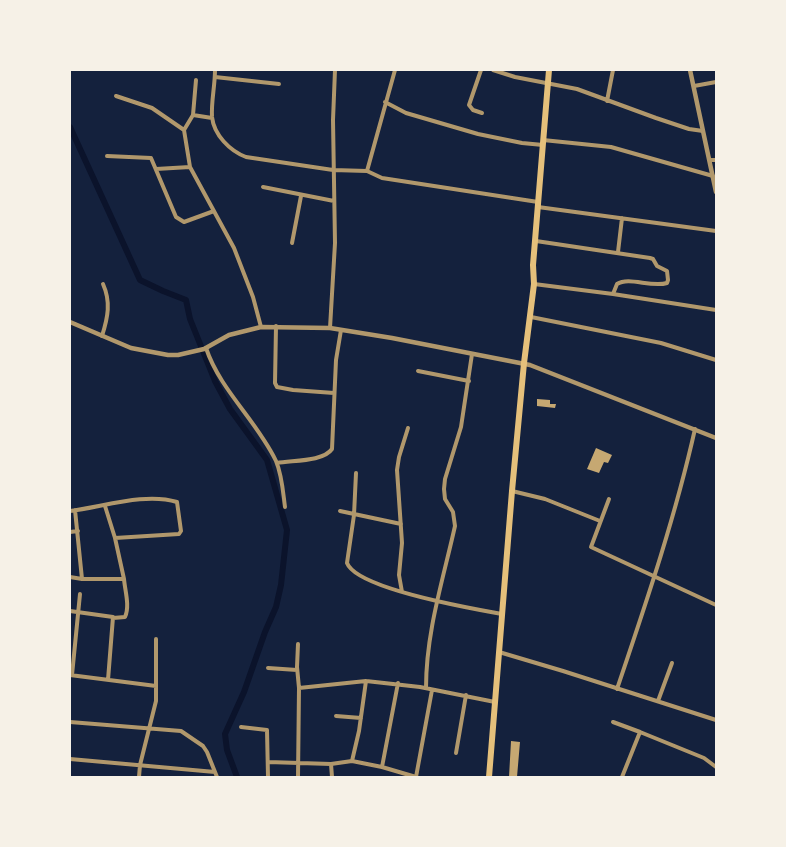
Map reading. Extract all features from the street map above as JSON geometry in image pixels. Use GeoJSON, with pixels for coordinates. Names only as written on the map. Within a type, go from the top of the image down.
{"type":"FeatureCollection","features":[{"type":"Feature","properties":{"kind":"highway"},"geometry":{"type":"LineString","coordinates":[[489,777],[512,491],[524,363],[534,284],[538,204],[549,70]]}},
{"type":"Feature","properties":{"kind":"street"},"geometry":{"type":"LineString","coordinates":[[215,70],[212,118],[228,148],[246,157],[333,170],[367,172],[382,178],[622,218],[716,231]]}},
{"type":"Feature","properties":{"kind":"street"},"geometry":{"type":"LineString","coordinates":[[330,328],[335,243],[333,120],[335,70]]}},
{"type":"Feature","properties":{"kind":"street"},"geometry":{"type":"LineString","coordinates":[[367,172],[395,70]]}},
{"type":"Feature","properties":{"kind":"street"},"geometry":{"type":"LineString","coordinates":[[481,70],[469,105],[473,110],[482,112]]}},
{"type":"Feature","properties":{"kind":"street"},"geometry":{"type":"LineString","coordinates":[[493,70],[515,77],[578,89],[689,129],[703,131]]}},
{"type":"Feature","properties":{"kind":"street"},"geometry":{"type":"LineString","coordinates":[[607,101],[613,70]]}},
{"type":"Feature","properties":{"kind":"street"},"geometry":{"type":"LineString","coordinates":[[690,70],[716,192]]}},
{"type":"Feature","properties":{"kind":"street"},"geometry":{"type":"LineString","coordinates":[[215,77],[279,84]]}},
{"type":"Feature","properties":{"kind":"street"},"geometry":{"type":"LineString","coordinates":[[196,80],[193,115],[184,130],[190,166],[234,248],[253,297],[261,327]]}},
{"type":"Feature","properties":{"kind":"street"},"geometry":{"type":"LineString","coordinates":[[694,86],[716,82]]}},
{"type":"Feature","properties":{"kind":"street"},"geometry":{"type":"LineString","coordinates":[[116,96],[152,108],[184,130]]}},
{"type":"Feature","properties":{"kind":"street"},"geometry":{"type":"LineString","coordinates":[[386,102],[406,113],[478,134],[522,143],[543,142],[611,147],[713,176]]}},
{"type":"Feature","properties":{"kind":"street"},"geometry":{"type":"LineString","coordinates":[[193,115],[212,118]]}},
{"type":"Feature","properties":{"kind":"street"},"geometry":{"type":"LineString","coordinates":[[108,156],[148,157],[153,161],[176,217],[180,221],[184,222],[214,211]]}},
{"type":"Feature","properties":{"kind":"street"},"geometry":{"type":"LineString","coordinates":[[710,160],[716,160]]}},
{"type":"Feature","properties":{"kind":"street"},"geometry":{"type":"LineString","coordinates":[[156,169],[190,166]]}},
{"type":"Feature","properties":{"kind":"street"},"geometry":{"type":"LineString","coordinates":[[263,187],[334,201]]}},
{"type":"Feature","properties":{"kind":"street"},"geometry":{"type":"LineString","coordinates":[[292,243],[301,196]]}},
{"type":"Feature","properties":{"kind":"street"},"geometry":{"type":"LineString","coordinates":[[618,252],[622,218]]}},
{"type":"Feature","properties":{"kind":"street"},"geometry":{"type":"LineString","coordinates":[[536,241],[618,252],[653,259],[657,266],[667,271],[667,284],[656,285],[624,281],[620,282],[613,294]]}},
{"type":"Feature","properties":{"kind":"street"},"geometry":{"type":"LineString","coordinates":[[102,336],[109,305],[103,284]]}},
{"type":"Feature","properties":{"kind":"street"},"geometry":{"type":"LineString","coordinates":[[534,284],[716,310]]}},
{"type":"Feature","properties":{"kind":"street"},"geometry":{"type":"LineString","coordinates":[[531,317],[661,343],[716,360]]}},
{"type":"Feature","properties":{"kind":"street"},"geometry":{"type":"LineString","coordinates":[[70,322],[131,348],[153,353],[178,354],[206,350],[229,335],[261,327],[276,326],[330,328],[392,338],[524,363],[716,438]]}},
{"type":"Feature","properties":{"kind":"street"},"geometry":{"type":"LineString","coordinates":[[276,326],[275,383],[277,387],[334,393]]}},
{"type":"Feature","properties":{"kind":"street"},"geometry":{"type":"LineString","coordinates":[[277,463],[318,458],[328,454],[330,451],[336,360],[341,330]]}},
{"type":"Feature","properties":{"kind":"street"},"geometry":{"type":"LineString","coordinates":[[206,350],[234,398],[277,463],[285,507]]}},
{"type":"Feature","properties":{"kind":"street"},"geometry":{"type":"LineString","coordinates":[[426,688],[427,653],[455,522],[453,512],[445,498],[445,479],[461,427],[472,354]]}},
{"type":"Feature","properties":{"kind":"street"},"geometry":{"type":"LineString","coordinates":[[418,371],[469,380]]}},
{"type":"Feature","properties":{"kind":"street"},"geometry":{"type":"LineString","coordinates":[[402,592],[399,575],[402,543],[397,470],[408,428]]}},
{"type":"Feature","properties":{"kind":"street"},"geometry":{"type":"LineString","coordinates":[[617,689],[678,503],[695,429]]}},
{"type":"Feature","properties":{"kind":"street"},"geometry":{"type":"LineString","coordinates":[[356,473],[354,515],[348,548],[347,563],[349,567],[366,579],[402,592],[502,614]]}},
{"type":"Feature","properties":{"kind":"street"},"geometry":{"type":"LineString","coordinates":[[512,491],[544,499],[600,520]]}},
{"type":"Feature","properties":{"kind":"street"},"geometry":{"type":"LineString","coordinates":[[70,511],[156,498],[177,502],[181,532],[179,534],[115,538]]}},
{"type":"Feature","properties":{"kind":"street"},"geometry":{"type":"LineString","coordinates":[[608,499],[590,547],[716,605]]}},
{"type":"Feature","properties":{"kind":"street"},"geometry":{"type":"LineString","coordinates":[[70,611],[109,615],[113,618],[125,617],[127,615],[124,580],[115,538],[105,506]]}},
{"type":"Feature","properties":{"kind":"street"},"geometry":{"type":"LineString","coordinates":[[76,510],[82,579]]}},
{"type":"Feature","properties":{"kind":"street"},"geometry":{"type":"LineString","coordinates":[[340,511],[401,524]]}},
{"type":"Feature","properties":{"kind":"street"},"geometry":{"type":"LineString","coordinates":[[70,532],[78,531]]}},
{"type":"Feature","properties":{"kind":"street"},"geometry":{"type":"LineString","coordinates":[[70,577],[124,580]]}},
{"type":"Feature","properties":{"kind":"street"},"geometry":{"type":"LineString","coordinates":[[80,594],[71,675],[156,686]]}},
{"type":"Feature","properties":{"kind":"street"},"geometry":{"type":"LineString","coordinates":[[108,680],[113,618]]}},
{"type":"Feature","properties":{"kind":"street"},"geometry":{"type":"LineString","coordinates":[[139,777],[140,765],[156,701],[156,639]]}},
{"type":"Feature","properties":{"kind":"street"},"geometry":{"type":"LineString","coordinates":[[298,644],[298,777]]}},
{"type":"Feature","properties":{"kind":"street"},"geometry":{"type":"LineString","coordinates":[[499,652],[716,720]]}},
{"type":"Feature","properties":{"kind":"street"},"geometry":{"type":"LineString","coordinates":[[658,701],[672,663]]}},
{"type":"Feature","properties":{"kind":"street"},"geometry":{"type":"LineString","coordinates":[[268,668],[297,670]]}},
{"type":"Feature","properties":{"kind":"street"},"geometry":{"type":"LineString","coordinates":[[299,688],[366,681],[426,688],[495,702]]}},
{"type":"Feature","properties":{"kind":"street"},"geometry":{"type":"LineString","coordinates":[[352,761],[366,681]]}},
{"type":"Feature","properties":{"kind":"street"},"geometry":{"type":"LineString","coordinates":[[382,767],[398,684]]}},
{"type":"Feature","properties":{"kind":"street"},"geometry":{"type":"LineString","coordinates":[[268,762],[331,764],[352,761],[416,777],[432,690]]}},
{"type":"Feature","properties":{"kind":"street"},"geometry":{"type":"LineString","coordinates":[[456,753],[466,695]]}},
{"type":"Feature","properties":{"kind":"street"},"geometry":{"type":"LineString","coordinates":[[336,716],[361,718]]}},
{"type":"Feature","properties":{"kind":"street"},"geometry":{"type":"LineString","coordinates":[[70,722],[177,730],[203,746],[217,777]]}},
{"type":"Feature","properties":{"kind":"street"},"geometry":{"type":"LineString","coordinates":[[613,722],[704,758],[716,767]]}},
{"type":"Feature","properties":{"kind":"street"},"geometry":{"type":"LineString","coordinates":[[241,727],[267,730],[268,777]]}},
{"type":"Feature","properties":{"kind":"street"},"geometry":{"type":"LineString","coordinates":[[622,777],[640,732]]}},
{"type":"Feature","properties":{"kind":"street"},"geometry":{"type":"LineString","coordinates":[[70,760],[215,772]]}},
{"type":"Feature","properties":{"kind":"street"},"geometry":{"type":"LineString","coordinates":[[331,764],[332,777]]}},
{"type":"Feature","properties":{"kind":"building"},"geometry":{"type":"Polygon","coordinates":[[[537,399],[550,400],[550,404],[556,404],[555,408],[537,406],[537,399]]]}},
{"type":"Feature","properties":{"kind":"building"},"geometry":{"type":"Polygon","coordinates":[[[596,448],[612,455],[608,463],[604,462],[599,473],[587,469],[596,448]]]}},
{"type":"Feature","properties":{"kind":"building"},"geometry":{"type":"Polygon","coordinates":[[[511,741],[520,742],[517,777],[509,777],[511,741]]]}},
{"type":"Feature","properties":{"kind":"waterway"},"geometry":{"type":"LineString","coordinates":[[70,127],[140,280],[186,300],[190,319],[215,381],[230,409],[267,460],[287,530],[281,585],[276,607],[244,692],[225,734],[227,750],[237,777]]}}]}
